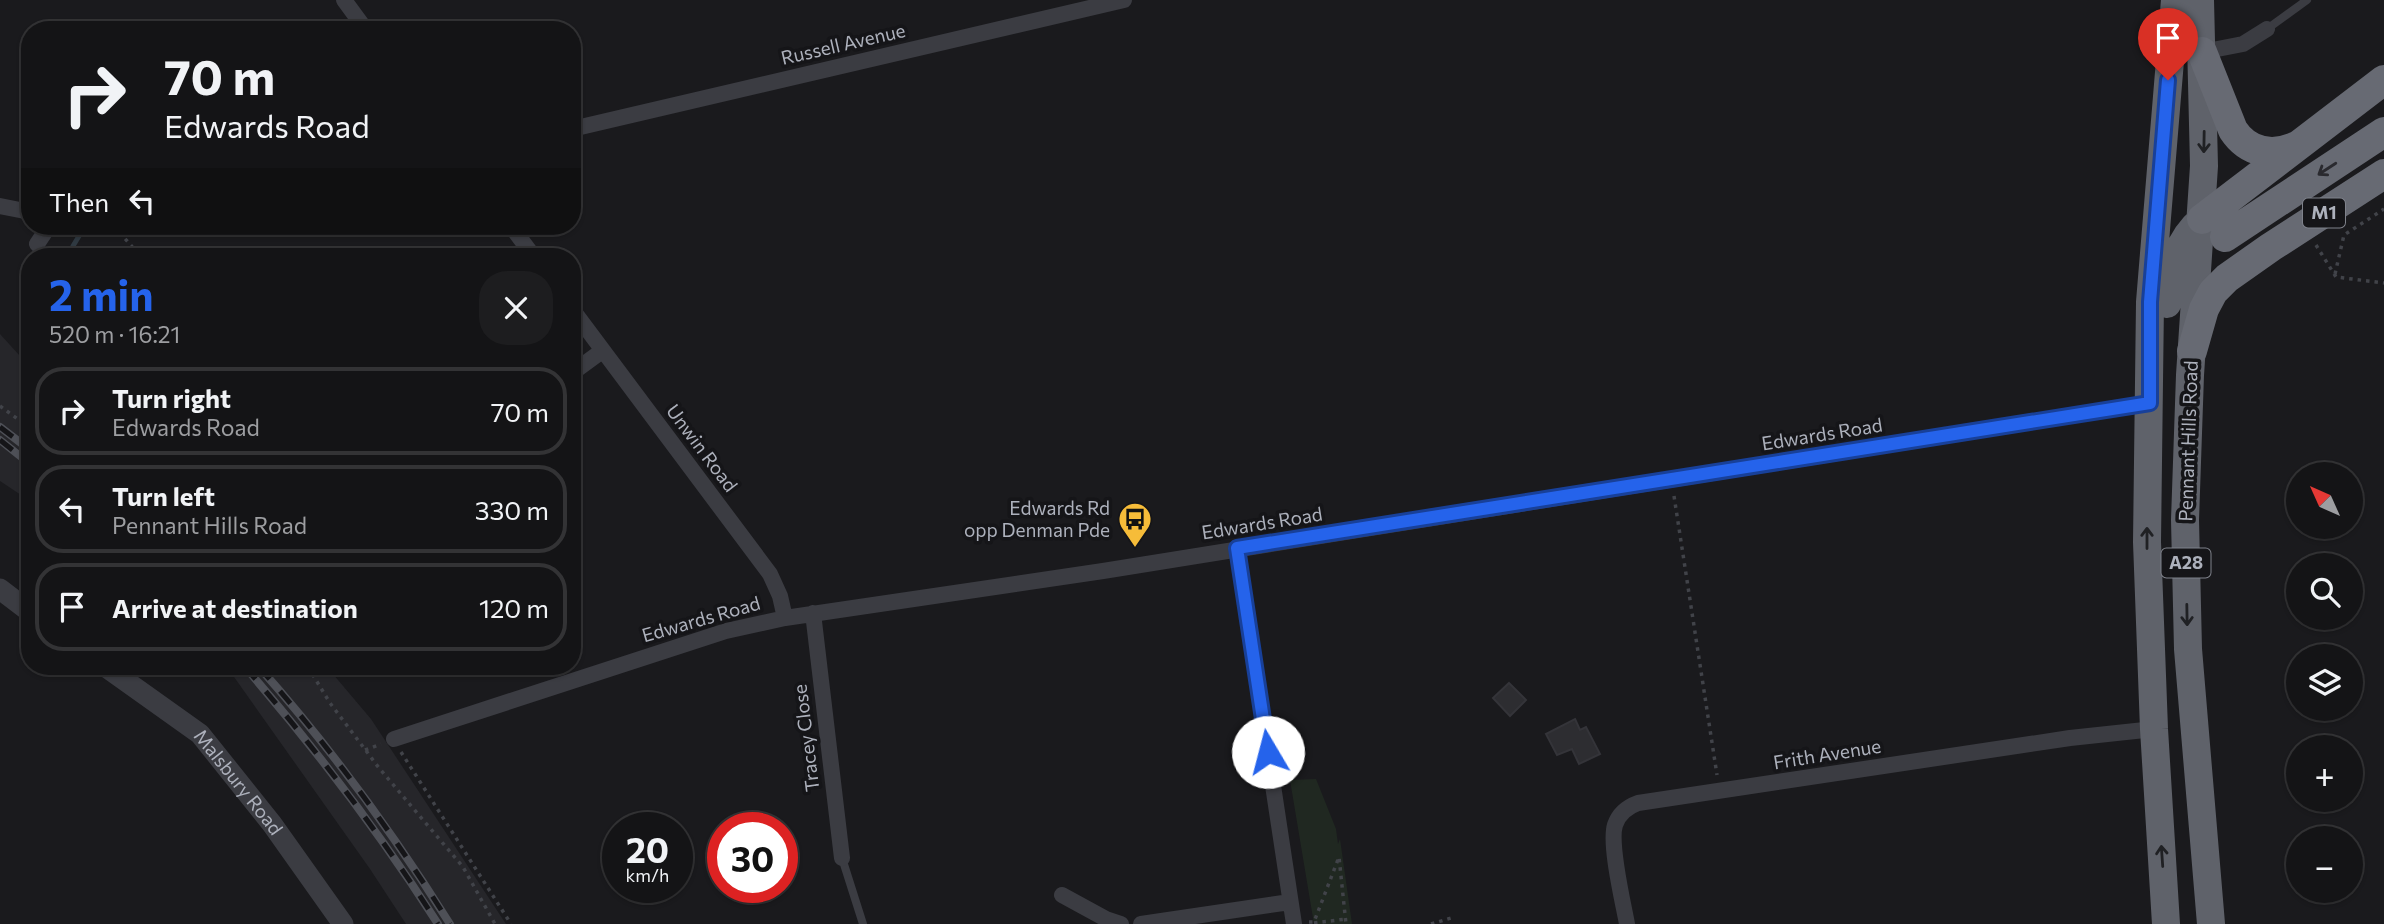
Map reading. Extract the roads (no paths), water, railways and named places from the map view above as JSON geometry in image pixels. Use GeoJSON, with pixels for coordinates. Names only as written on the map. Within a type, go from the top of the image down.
{"type":"FeatureCollection","features":[{"type":"Feature","properties":{"kind":"highway","name":"Pennant Hills Road"},"geometry":{"type":"LineString","coordinates":[[2166,924],[2154,729],[2147,542],[2150,302],[2175,0]]}},
{"type":"Feature","properties":{"kind":"highway"},"geometry":{"type":"LineString","coordinates":[[2200,0],[2204,134],[2202,235]]}},
{"type":"Feature","properties":{"kind":"highway"},"geometry":{"type":"LineString","coordinates":[[2202,52],[2230,123],[2241,141],[2256,150],[2272,153],[2312,136],[2384,92]]}},
{"type":"Feature","properties":{"kind":"highway"},"geometry":{"type":"LineString","coordinates":[[2150,403],[2174,261],[2312,136],[2384,80]]}},
{"type":"Feature","properties":{"kind":"highway"},"geometry":{"type":"LineString","coordinates":[[2158,208],[2171,228],[2202,235],[2384,132]]}},
{"type":"Feature","properties":{"kind":"highway","name":"M1"},"geometry":{"type":"LineString","coordinates":[[2192,351],[2204,309],[2213,292],[2227,278],[2384,174]]}},
{"type":"Feature","properties":{"kind":"highway","name":"Pennant Hills Road"},"geometry":{"type":"LineString","coordinates":[[2202,235],[2212,252],[2196,294],[2185,520],[2188,649],[2211,924]]}},
{"type":"Feature","properties":{"kind":"street"},"geometry":{"type":"LineString","coordinates":[[344,0],[359,21]]}},
{"type":"Feature","properties":{"kind":"street","name":"Russell Avenue"},"geometry":{"type":"LineString","coordinates":[[581,127],[1124,0]]}},
{"type":"Feature","properties":{"kind":"street"},"geometry":{"type":"LineString","coordinates":[[2202,52],[2243,44],[2267,29]]}},
{"type":"Feature","properties":{"kind":"street"},"geometry":{"type":"LineString","coordinates":[[0,206],[21,210]]}},
{"type":"Feature","properties":{"kind":"street"},"geometry":{"type":"LineString","coordinates":[[37,244],[42,235]]}},
{"type":"Feature","properties":{"kind":"street","name":"Unwin Road"},"geometry":{"type":"LineString","coordinates":[[581,321],[770,574],[779,593],[785,618]]}},
{"type":"Feature","properties":{"kind":"street"},"geometry":{"type":"LineString","coordinates":[[581,367],[603,351]]}},
{"type":"Feature","properties":{"kind":"street","name":"Edwards Road"},"geometry":{"type":"LineString","coordinates":[[394,739],[726,631],[785,618],[1103,571],[2150,403]]}},
{"type":"Feature","properties":{"kind":"street"},"geometry":{"type":"LineString","coordinates":[[1237,548],[1294,924]]}},
{"type":"Feature","properties":{"kind":"street"},"geometry":{"type":"LineString","coordinates":[[0,589],[21,605]]}},
{"type":"Feature","properties":{"kind":"street","name":"Tracey Close"},"geometry":{"type":"LineString","coordinates":[[813,613],[842,858]]}},
{"type":"Feature","properties":{"kind":"street","name":"Malsbury Road"},"geometry":{"type":"LineString","coordinates":[[117,675],[200,734],[272,824],[343,924]]}},
{"type":"Feature","properties":{"kind":"street","name":"Frith Avenue"},"geometry":{"type":"LineString","coordinates":[[1627,924],[1615,848],[1615,827],[1627,807],[1638,803],[2056,740],[2154,729]]}},
{"type":"Feature","properties":{"kind":"street"},"geometry":{"type":"LineString","coordinates":[[1062,895],[1106,919],[1121,924]]}},
{"type":"Feature","properties":{"kind":"street"},"geometry":{"type":"LineString","coordinates":[[1141,924],[1290,902]]}},
{"type":"Feature","properties":{"kind":"lane"},"geometry":{"type":"LineString","coordinates":[[2267,29],[2308,0]]}},
{"type":"Feature","properties":{"kind":"lane"},"geometry":{"type":"LineString","coordinates":[[842,858],[863,924]]}},
{"type":"Feature","properties":{"kind":"waterway"},"geometry":{"type":"LineString","coordinates":[[73,246],[80,235]]}},
{"type":"Feature","properties":{"kind":"railway"},"geometry":{"type":"LineString","coordinates":[[0,427],[21,443]]}},
{"type":"Feature","properties":{"kind":"railway"},"geometry":{"type":"LineString","coordinates":[[0,440],[21,457]]}},
{"type":"Feature","properties":{"kind":"railway"},"geometry":{"type":"LineString","coordinates":[[252,675],[346,792],[438,924]]}},
{"type":"Feature","properties":{"kind":"railway"},"geometry":{"type":"LineString","coordinates":[[266,675],[360,791],[450,924]]}},
{"type":"Feature","properties":{"kind":"place","name":"Edwards Rd opp Denman Pde"},"geometry":{"type":"Point","coordinates":[1135,549]}}]}
